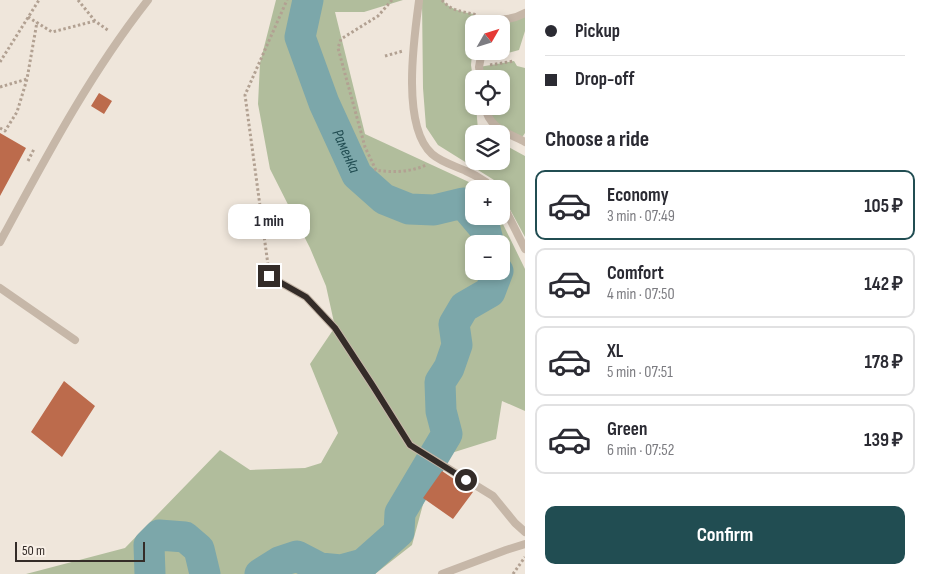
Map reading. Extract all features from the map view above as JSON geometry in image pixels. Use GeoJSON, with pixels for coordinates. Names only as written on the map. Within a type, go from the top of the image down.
{"type":"FeatureCollection","features":[{"type":"Feature","properties":{"kind":"lane"},"geometry":{"type":"LineString","coordinates":[[0,242],[68,118],[148,0]]}},
{"type":"Feature","properties":{"kind":"lane"},"geometry":{"type":"LineString","coordinates":[[420,0],[412,67],[414,118],[423,145],[433,155],[482,180]]}},
{"type":"Feature","properties":{"kind":"lane"},"geometry":{"type":"LineString","coordinates":[[510,19],[525,13]]}},
{"type":"Feature","properties":{"kind":"lane"},"geometry":{"type":"LineString","coordinates":[[480,70],[481,60]]}},
{"type":"Feature","properties":{"kind":"lane"},"geometry":{"type":"LineString","coordinates":[[488,115],[491,122],[499,128],[525,142]]}},
{"type":"Feature","properties":{"kind":"lane"},"geometry":{"type":"LineString","coordinates":[[510,219],[525,249]]}},
{"type":"Feature","properties":{"kind":"lane"},"geometry":{"type":"LineString","coordinates":[[269,276],[306,297],[335,328],[410,445],[493,496],[525,532]]}},
{"type":"Feature","properties":{"kind":"lane"},"geometry":{"type":"LineString","coordinates":[[0,288],[76,340]]}},
{"type":"Feature","properties":{"kind":"lane"},"geometry":{"type":"LineString","coordinates":[[442,574],[525,544]]}},
{"type":"Feature","properties":{"kind":"path"},"geometry":{"type":"LineString","coordinates":[[0,62],[38,0]]}},
{"type":"Feature","properties":{"kind":"path"},"geometry":{"type":"LineString","coordinates":[[78,0],[96,21],[109,31]]}},
{"type":"Feature","properties":{"kind":"path"},"geometry":{"type":"LineString","coordinates":[[269,276],[246,95],[287,0]]}},
{"type":"Feature","properties":{"kind":"path"},"geometry":{"type":"LineString","coordinates":[[392,0],[378,16],[341,39],[338,48],[365,147],[376,170],[390,172],[420,168],[430,164]]}},
{"type":"Feature","properties":{"kind":"path"},"geometry":{"type":"LineString","coordinates":[[442,0],[447,6],[458,11],[476,15]]}},
{"type":"Feature","properties":{"kind":"path"},"geometry":{"type":"LineString","coordinates":[[28,17],[52,32],[96,21]]}},
{"type":"Feature","properties":{"kind":"path"},"geometry":{"type":"LineString","coordinates":[[0,128],[5,131],[17,112],[27,79],[37,22]]}},
{"type":"Feature","properties":{"kind":"path"},"geometry":{"type":"LineString","coordinates":[[385,56],[413,48]]}},
{"type":"Feature","properties":{"kind":"path"},"geometry":{"type":"LineString","coordinates":[[480,67],[514,60]]}},
{"type":"Feature","properties":{"kind":"path"},"geometry":{"type":"LineString","coordinates":[[0,86],[27,79]]}},
{"type":"Feature","properties":{"kind":"path"},"geometry":{"type":"LineString","coordinates":[[513,574],[525,556]]}},
{"type":"Feature","properties":{"kind":"green space"},"geometry":{"type":"Polygon","coordinates":[[[276,0],[403,0],[364,12],[335,12],[365,134],[465,180],[465,225],[503,225],[508,235],[465,235],[465,280],[510,280],[510,238],[525,269],[525,411],[502,401],[496,439],[445,455],[425,497],[412,545],[375,574],[26,574],[125,548],[220,450],[250,470],[305,468],[321,463],[338,433],[310,364],[335,327],[326,286],[310,248],[270,169],[258,104],[260,63],[276,0]]]}},
{"type":"Feature","properties":{"kind":"green space"},"geometry":{"type":"Polygon","coordinates":[[[422,0],[442,0],[453,8],[474,14],[465,15],[465,60],[471,60],[472,70],[465,70],[465,115],[477,115],[478,125],[465,125],[465,162],[438,145],[426,127],[423,88],[422,0]]]}},
{"type":"Feature","properties":{"kind":"green space"},"geometry":{"type":"Polygon","coordinates":[[[525,13],[525,31],[519,50],[510,52],[510,17],[525,13]]]}},
{"type":"Feature","properties":{"kind":"green space"},"geometry":{"type":"Polygon","coordinates":[[[514,61],[517,66],[525,68],[525,133],[521,139],[510,134],[510,125],[497,125],[491,115],[510,115],[510,70],[480,70],[479,67],[514,61]]]}},
{"type":"Feature","properties":{"kind":"green space"},"geometry":{"type":"Polygon","coordinates":[[[510,148],[525,156],[525,237],[510,210],[510,180],[494,180],[478,170],[510,170],[510,148]]]}},
{"type":"Feature","properties":{"kind":"building"},"geometry":{"type":"Polygon","coordinates":[[[99,93],[112,101],[104,114],[91,106],[99,93]]]}},
{"type":"Feature","properties":{"kind":"building"},"geometry":{"type":"Polygon","coordinates":[[[0,133],[26,148],[0,196],[0,133]]]}},
{"type":"Feature","properties":{"kind":"building"},"geometry":{"type":"Polygon","coordinates":[[[64,381],[95,406],[62,457],[31,432],[64,381]]]}},
{"type":"Feature","properties":{"kind":"building"},"geometry":{"type":"Polygon","coordinates":[[[442,471],[473,492],[453,519],[423,498],[442,471]]]}},
{"type":"Feature","properties":{"kind":"waterway","name":"Раменка"},"geometry":{"type":"LineString","coordinates":[[308,0],[300,37],[324,103],[357,175],[384,199],[409,209],[434,210],[463,203],[485,229],[487,235]]}},
{"type":"Feature","properties":{"kind":"waterway","name":"Раменка"},"geometry":{"type":"LineString","coordinates":[[260,574],[279,562],[297,556],[320,568],[341,570],[363,564],[399,532],[400,513],[447,434],[441,411],[440,382],[449,368],[457,345],[454,324],[464,307],[490,292],[495,280]]}},
{"type":"Feature","properties":{"kind":"waterway","name":"Раменка"},"geometry":{"type":"LineString","coordinates":[[150,574],[149,545],[159,535],[185,537],[199,549],[205,574]]}},
{"type":"Feature","properties":{"kind":"route"},"geometry":{"type":"LineString","coordinates":[[269,276],[306,297],[335,328],[410,445],[466,480]]}}]}
